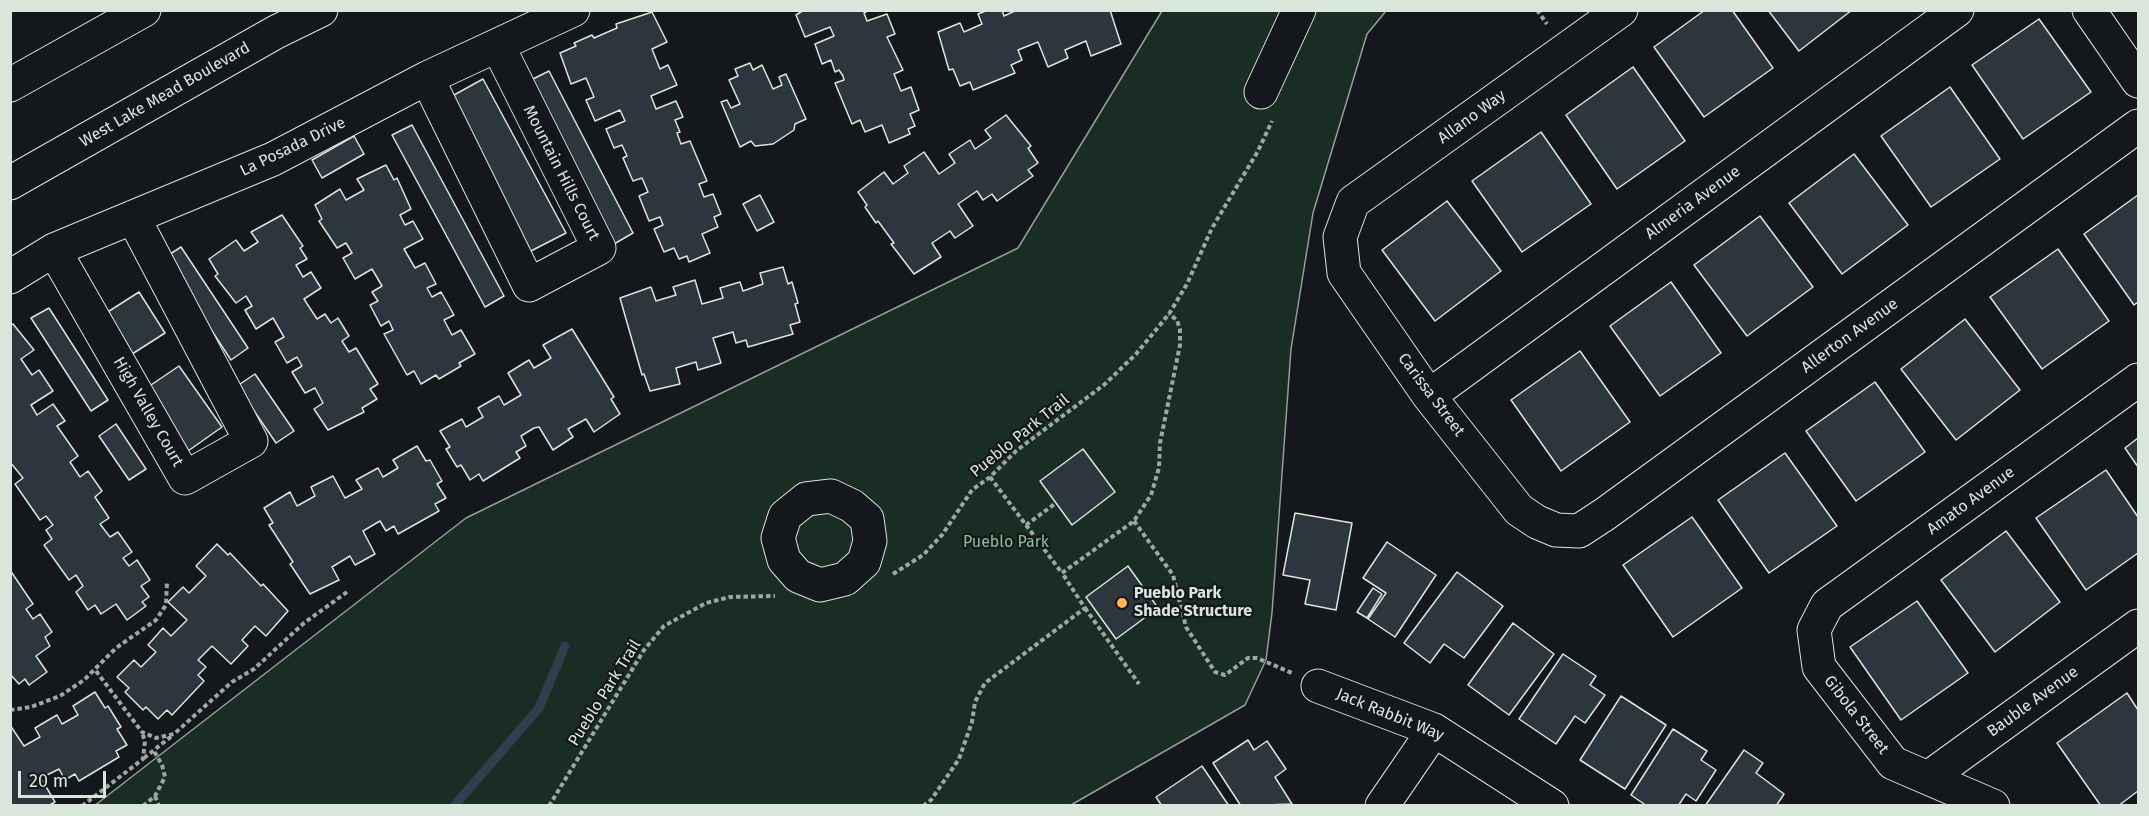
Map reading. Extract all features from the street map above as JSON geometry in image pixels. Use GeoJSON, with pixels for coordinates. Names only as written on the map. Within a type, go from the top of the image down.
{"type":"FeatureCollection","features":[{"type":"Feature","properties":{"kind":"street"},"geometry":{"type":"LineString","coordinates":[[10,85],[144,10]]}},
{"type":"Feature","properties":{"kind":"street","name":"West Lake Mead Boulevard"},"geometry":{"type":"LineString","coordinates":[[10,183],[276,32],[321,10]]}},
{"type":"Feature","properties":{"kind":"street","name":"La Posada Drive"},"geometry":{"type":"LineString","coordinates":[[10,277],[54,250],[273,159],[428,78],[573,10]]}},
{"type":"Feature","properties":{"kind":"street"},"geometry":{"type":"LineString","coordinates":[[1268,102],[1299,10]]}},
{"type":"Feature","properties":{"kind":"street","name":"Allano Way"},"geometry":{"type":"LineString","coordinates":[[1340,237],[1353,202],[1621,10]]}},
{"type":"Feature","properties":{"kind":"street","name":"Almeria Avenue"},"geometry":{"type":"LineString","coordinates":[[1429,396],[1957,10]]}},
{"type":"Feature","properties":{"kind":"street"},"geometry":{"type":"LineString","coordinates":[[2089,10],[2139,81]]}},
{"type":"Feature","properties":{"kind":"street","name":"Mountain Hills Court"},"geometry":{"type":"LineString","coordinates":[[428,78],[529,285],[599,248],[498,46]]}},
{"type":"Feature","properties":{"kind":"street","name":"Allerton Avenue"},"geometry":{"type":"LineString","coordinates":[[1556,530],[1579,531],[1605,514],[2139,126]]}},
{"type":"Feature","properties":{"kind":"street","name":"High Valley Court"},"geometry":{"type":"LineString","coordinates":[[54,250],[185,478],[251,441],[133,217]]}},
{"type":"Feature","properties":{"kind":"street","name":"Carissa Street"},"geometry":{"type":"LineString","coordinates":[[1340,237],[1344,273],[1429,396],[1519,510],[1537,522],[1556,530]]}},
{"type":"Feature","properties":{"kind":"street","name":"Amato Avenue"},"geometry":{"type":"LineString","coordinates":[[1814,630],[1827,605],[2139,380]]}},
{"type":"Feature","properties":{"kind":"street","name":"Bauble Avenue"},"geometry":{"type":"LineString","coordinates":[[1928,778],[2139,626]]}},
{"type":"Feature","properties":{"kind":"street","name":"Gibola Street"},"geometry":{"type":"LineString","coordinates":[[1814,630],[1819,667],[1893,763],[1993,806]]}},
{"type":"Feature","properties":{"kind":"street","name":"Jack Rabbit Way"},"geometry":{"type":"LineString","coordinates":[[1318,686],[1434,730],[1552,806]]}},
{"type":"Feature","properties":{"kind":"street"},"geometry":{"type":"LineString","coordinates":[[1382,806],[1434,730]]}},
{"type":"Feature","properties":{"kind":"path"},"geometry":{"type":"LineString","coordinates":[[1537,10],[1549,26]]}},
{"type":"Feature","properties":{"kind":"path","name":"Pueblo Park Trail"},"geometry":{"type":"LineString","coordinates":[[888,576],[923,555],[942,535],[972,490],[990,477],[1016,451],[1105,384],[1136,354],[1169,314],[1187,284],[1212,228],[1258,151],[1268,102]]}},
{"type":"Feature","properties":{"kind":"path"},"geometry":{"type":"LineString","coordinates":[[1062,573],[1134,521],[1151,495],[1159,468],[1160,443],[1177,369],[1180,330],[1177,320],[1169,314]]}},
{"type":"Feature","properties":{"kind":"path"},"geometry":{"type":"LineString","coordinates":[[990,477],[1062,573],[1084,608],[1140,684]]}},
{"type":"Feature","properties":{"kind":"path"},"geometry":{"type":"LineString","coordinates":[[1026,525],[1056,503]]}},
{"type":"Feature","properties":{"kind":"path"},"geometry":{"type":"LineString","coordinates":[[1134,521],[1173,575],[1181,599],[1186,627],[1215,672],[1225,675],[1248,658],[1257,658],[1318,686]]}},
{"type":"Feature","properties":{"kind":"path"},"geometry":{"type":"LineString","coordinates":[[10,710],[31,707],[60,696],[96,671],[116,648],[156,620],[166,605],[167,582]]}},
{"type":"Feature","properties":{"kind":"path"},"geometry":{"type":"LineString","coordinates":[[82,806],[154,751],[232,682],[254,669],[304,623],[347,592]]}},
{"type":"Feature","properties":{"kind":"path","name":"Pueblo Park Trail"},"geometry":{"type":"LineString","coordinates":[[549,806],[644,650],[664,626],[706,603],[755,594],[778,596]]}},
{"type":"Feature","properties":{"kind":"path"},"geometry":{"type":"LineString","coordinates":[[923,806],[931,800],[959,759],[972,722],[975,702],[985,683],[1084,608]]}},
{"type":"Feature","properties":{"kind":"path"},"geometry":{"type":"LineString","coordinates":[[96,671],[142,732],[145,741],[143,759]]}},
{"type":"Feature","properties":{"kind":"path"},"geometry":{"type":"LineString","coordinates":[[142,732],[156,738],[174,734]]}},
{"type":"Feature","properties":{"kind":"path"},"geometry":{"type":"LineString","coordinates":[[143,806],[156,796],[165,777],[154,751]]}},
{"type":"Feature","properties":{"kind":"path"},"geometry":{"type":"LineString","coordinates":[[156,796],[159,806]]}},
{"type":"Feature","properties":{"kind":"green space","name":"Pueblo Park"},"geometry":{"type":"Polygon","coordinates":[[[1162,11],[1386,11],[1367,34],[1313,213],[1291,349],[1272,613],[1266,660],[1245,705],[1071,805],[94,806],[466,518],[1018,248],[1162,11]]]}},
{"type":"Feature","properties":{"kind":"building"},"geometry":{"type":"Polygon","coordinates":[[[804,10],[869,10],[864,13],[867,21],[887,14],[895,34],[887,37],[903,70],[894,74],[901,91],[911,87],[919,110],[910,114],[915,126],[908,129],[910,134],[889,143],[882,125],[865,132],[860,120],[852,124],[835,83],[844,80],[843,76],[839,70],[835,72],[831,60],[822,64],[815,44],[834,36],[830,27],[805,37],[796,15],[804,10]]]}},
{"type":"Feature","properties":{"kind":"building"},"geometry":{"type":"Polygon","coordinates":[[[988,10],[1002,10],[1004,16],[1017,10],[1110,10],[1121,44],[1091,56],[1086,41],[1065,50],[1068,58],[1048,67],[1038,42],[1018,50],[1022,60],[1011,65],[1015,73],[973,90],[970,82],[960,86],[953,69],[949,70],[938,32],[960,23],[964,32],[982,24],[978,14],[988,10]]]}},
{"type":"Feature","properties":{"kind":"building"},"geometry":{"type":"Polygon","coordinates":[[[1705,10],[1732,10],[1773,68],[1704,117],[1654,47],[1705,10]]]}},
{"type":"Feature","properties":{"kind":"building"},"geometry":{"type":"Polygon","coordinates":[[[1768,10],[1852,10],[1799,51],[1768,10]]]}},
{"type":"Feature","properties":{"kind":"building"},"geometry":{"type":"Polygon","coordinates":[[[652,12],[667,42],[652,49],[660,69],[668,65],[677,85],[651,96],[656,109],[676,101],[683,117],[675,120],[680,132],[677,133],[681,144],[690,141],[707,181],[699,184],[704,197],[713,194],[721,214],[714,217],[718,227],[702,234],[710,253],[689,262],[687,256],[679,259],[674,248],[664,252],[654,229],[663,225],[660,217],[649,221],[639,196],[648,192],[642,178],[633,181],[623,158],[627,156],[622,145],[614,148],[606,129],[625,121],[620,110],[595,121],[586,100],[594,97],[586,78],[571,84],[560,53],[576,46],[574,43],[592,35],[594,38],[617,28],[616,24],[652,12]]]}},
{"type":"Feature","properties":{"kind":"building"},"geometry":{"type":"Polygon","coordinates":[[[2039,19],[2091,92],[2023,139],[1972,65],[2039,19]]]}},
{"type":"Feature","properties":{"kind":"building"},"geometry":{"type":"Polygon","coordinates":[[[750,63],[753,70],[762,65],[773,89],[782,85],[779,77],[786,74],[806,119],[795,124],[794,130],[773,144],[755,146],[751,141],[740,147],[721,102],[727,100],[731,108],[740,104],[729,80],[738,76],[735,69],[750,63]]]}},
{"type":"Feature","properties":{"kind":"building"},"geometry":{"type":"Polygon","coordinates":[[[1633,67],[1685,141],[1617,189],[1566,115],[1633,67]]]}},
{"type":"Feature","properties":{"kind":"building"},"geometry":{"type":"Polygon","coordinates":[[[549,71],[633,233],[614,244],[529,81],[549,71]]]}},
{"type":"Feature","properties":{"kind":"building"},"geometry":{"type":"Polygon","coordinates":[[[483,79],[566,233],[527,253],[445,100],[483,79]]]}},
{"type":"Feature","properties":{"kind":"building"},"geometry":{"type":"Polygon","coordinates":[[[1950,87],[2000,159],[1931,207],[1881,136],[1950,87]]]}},
{"type":"Feature","properties":{"kind":"building"},"geometry":{"type":"Polygon","coordinates":[[[1006,115],[1031,146],[1028,148],[1038,163],[1028,170],[1033,176],[997,201],[992,194],[983,200],[977,191],[958,204],[973,226],[955,238],[950,231],[932,243],[941,257],[914,274],[891,244],[894,243],[878,221],[876,223],[865,207],[867,205],[858,192],[884,172],[893,184],[908,173],[904,166],[924,152],[939,174],[955,163],[949,154],[970,140],[975,149],[991,138],[985,130],[1006,115]]]}},
{"type":"Feature","properties":{"kind":"building"},"geometry":{"type":"Polygon","coordinates":[[[412,125],[504,296],[485,307],[392,135],[412,125]]]}},
{"type":"Feature","properties":{"kind":"building"},"geometry":{"type":"Polygon","coordinates":[[[1541,132],[1591,204],[1522,252],[1472,181],[1541,132]]]}},
{"type":"Feature","properties":{"kind":"building"},"geometry":{"type":"Polygon","coordinates":[[[354,136],[364,154],[322,178],[312,160],[354,136]]]}},
{"type":"Feature","properties":{"kind":"building"},"geometry":{"type":"Polygon","coordinates":[[[1854,154],[1908,225],[1842,274],[1789,203],[1854,154]]]}},
{"type":"Feature","properties":{"kind":"building"},"geometry":{"type":"Polygon","coordinates":[[[386,165],[394,180],[397,178],[411,209],[400,215],[405,225],[413,221],[423,239],[404,249],[415,268],[425,263],[436,284],[427,288],[432,297],[441,292],[454,315],[444,320],[452,335],[461,330],[475,354],[459,363],[461,366],[439,379],[436,375],[421,384],[414,371],[407,375],[384,334],[393,330],[389,321],[381,326],[370,305],[378,301],[372,292],[382,286],[372,269],[355,279],[343,258],[352,253],[346,243],[337,248],[319,221],[322,219],[315,205],[340,189],[346,200],[364,190],[357,179],[386,165]]]}},
{"type":"Feature","properties":{"kind":"building"},"geometry":{"type":"Polygon","coordinates":[[[760,195],[774,222],[757,231],[743,204],[760,195]]]}},
{"type":"Feature","properties":{"kind":"building"},"geometry":{"type":"Polygon","coordinates":[[[2138,195],[2138,302],[2134,305],[2084,234],[2138,195]]]}},
{"type":"Feature","properties":{"kind":"building"},"geometry":{"type":"Polygon","coordinates":[[[1447,201],[1501,271],[1435,321],[1382,250],[1447,201]]]}},
{"type":"Feature","properties":{"kind":"building"},"geometry":{"type":"Polygon","coordinates":[[[282,215],[303,246],[300,248],[307,259],[296,265],[303,277],[311,272],[321,288],[304,299],[317,319],[325,314],[331,323],[338,318],[349,336],[342,341],[349,352],[356,348],[378,384],[370,389],[377,399],[362,408],[364,412],[328,430],[314,409],[323,403],[315,388],[305,393],[292,372],[302,366],[297,357],[287,363],[275,342],[284,337],[273,318],[256,329],[245,310],[252,306],[246,296],[236,303],[215,276],[218,274],[209,259],[236,240],[244,251],[258,242],[251,232],[282,215]]]}},
{"type":"Feature","properties":{"kind":"building"},"geometry":{"type":"Polygon","coordinates":[[[1760,216],[1813,287],[1747,336],[1694,265],[1760,216]]]}},
{"type":"Feature","properties":{"kind":"building"},"geometry":{"type":"Polygon","coordinates":[[[181,247],[248,348],[231,360],[164,258],[181,247]]]}},
{"type":"Feature","properties":{"kind":"building"},"geometry":{"type":"Polygon","coordinates":[[[2058,249],[2109,321],[2042,369],[1990,297],[2058,249]]]}},
{"type":"Feature","properties":{"kind":"building"},"geometry":{"type":"Polygon","coordinates":[[[783,267],[788,284],[792,282],[798,303],[795,304],[800,322],[790,325],[793,334],[748,347],[746,340],[736,343],[733,332],[713,338],[721,363],[698,370],[696,362],[676,368],[680,384],[650,391],[644,374],[642,375],[620,298],[651,287],[656,301],[676,295],[673,287],[695,280],[702,304],[723,298],[720,288],[740,282],[743,291],[763,284],[760,273],[783,267]]]}},
{"type":"Feature","properties":{"kind":"building"},"geometry":{"type":"Polygon","coordinates":[[[1671,282],[1721,353],[1660,396],[1610,326],[1671,282]]]}},
{"type":"Feature","properties":{"kind":"building"},"geometry":{"type":"Polygon","coordinates":[[[139,292],[165,333],[129,356],[103,315],[139,292]]]}},
{"type":"Feature","properties":{"kind":"building"},"geometry":{"type":"Polygon","coordinates":[[[49,308],[108,400],[91,411],[31,318],[49,308]]]}},
{"type":"Feature","properties":{"kind":"building"},"geometry":{"type":"Polygon","coordinates":[[[1965,319],[2020,390],[1956,440],[1901,369],[1965,319]]]}},
{"type":"Feature","properties":{"kind":"building"},"geometry":{"type":"Polygon","coordinates":[[[13,324],[34,350],[21,359],[32,375],[39,370],[53,391],[31,405],[37,415],[53,404],[65,421],[57,426],[78,456],[70,462],[80,477],[88,471],[102,491],[95,497],[109,518],[100,524],[110,537],[118,532],[132,552],[123,558],[129,566],[137,560],[150,580],[141,586],[149,597],[142,602],[146,606],[127,620],[116,604],[101,614],[95,605],[88,610],[76,592],[83,586],[76,575],[69,580],[44,545],[52,539],[46,530],[53,525],[46,516],[40,520],[15,484],[23,478],[10,462],[10,326],[13,324]]]}},
{"type":"Feature","properties":{"kind":"building"},"geometry":{"type":"Polygon","coordinates":[[[572,329],[614,397],[611,399],[620,414],[594,432],[586,419],[568,429],[573,437],[553,450],[539,427],[534,428],[521,436],[526,446],[516,452],[520,458],[483,481],[479,474],[470,480],[461,465],[457,467],[446,449],[450,447],[440,431],[462,419],[466,427],[483,417],[478,408],[499,396],[504,405],[521,395],[508,373],[529,360],[534,368],[551,358],[543,345],[572,329]]]}},
{"type":"Feature","properties":{"kind":"building"},"geometry":{"type":"Polygon","coordinates":[[[1580,351],[1630,422],[1561,471],[1511,400],[1580,351]]]}},
{"type":"Feature","properties":{"kind":"building"},"geometry":{"type":"Polygon","coordinates":[[[179,366],[222,427],[188,451],[145,389],[179,366]]]}},
{"type":"Feature","properties":{"kind":"building"},"geometry":{"type":"Polygon","coordinates":[[[255,374],[294,431],[276,443],[237,386],[255,374]]]}},
{"type":"Feature","properties":{"kind":"building"},"geometry":{"type":"Polygon","coordinates":[[[1875,382],[1925,452],[1856,501],[1806,431],[1875,382]]]}},
{"type":"Feature","properties":{"kind":"building"},"geometry":{"type":"Polygon","coordinates":[[[116,424],[146,469],[129,480],[99,436],[116,424]]]}},
{"type":"Feature","properties":{"kind":"building"},"geometry":{"type":"Polygon","coordinates":[[[2138,438],[2138,467],[2125,448],[2138,438]]]}},
{"type":"Feature","properties":{"kind":"building"},"geometry":{"type":"Polygon","coordinates":[[[417,446],[426,461],[430,460],[442,481],[437,484],[446,498],[435,504],[439,511],[398,534],[394,526],[386,531],[380,521],[363,531],[375,554],[355,565],[350,556],[332,567],[339,580],[310,594],[290,564],[293,562],[269,525],[273,523],[264,508],[290,492],[297,506],[315,496],[311,487],[333,476],[345,498],[362,489],[356,480],[378,468],[383,477],[398,468],[393,460],[417,446]]]}},
{"type":"Feature","properties":{"kind":"building"},"geometry":{"type":"Polygon","coordinates":[[[1083,449],[1115,492],[1072,525],[1040,481],[1083,449]]]}},
{"type":"Feature","properties":{"kind":"building"},"geometry":{"type":"Polygon","coordinates":[[[1785,453],[1837,526],[1769,573],[1718,500],[1785,453]]]}},
{"type":"Feature","properties":{"kind":"building"},"geometry":{"type":"Polygon","coordinates":[[[2106,470],[2138,517],[2138,553],[2086,590],[2036,518],[2106,470]]]}},
{"type":"Feature","properties":{"kind":"building"},"geometry":{"type":"Polygon","coordinates":[[[1295,513],[1352,523],[1336,610],[1305,604],[1310,580],[1283,575],[1295,513]]]}},
{"type":"Feature","properties":{"kind":"building"},"geometry":{"type":"Polygon","coordinates":[[[1692,517],[1742,588],[1673,637],[1623,565],[1692,517]]]}},
{"type":"Feature","properties":{"kind":"building"},"geometry":{"type":"Polygon","coordinates":[[[2006,531],[2060,602],[1995,652],[1941,580],[2006,531]]]}},
{"type":"Feature","properties":{"kind":"building"},"geometry":{"type":"Polygon","coordinates":[[[1387,542],[1436,575],[1395,637],[1368,619],[1386,593],[1363,578],[1387,542]]]}},
{"type":"Feature","properties":{"kind":"building"},"geometry":{"type":"Polygon","coordinates":[[[217,544],[228,555],[230,553],[261,586],[263,584],[288,611],[266,636],[255,626],[242,640],[248,646],[231,664],[212,646],[198,660],[206,667],[198,675],[204,681],[172,715],[167,710],[158,719],[146,707],[143,710],[125,692],[129,688],[117,677],[134,660],[141,667],[156,652],[148,645],[163,628],[171,636],[187,620],[168,602],[183,587],[189,593],[206,576],[196,566],[217,544]]]}},
{"type":"Feature","properties":{"kind":"building","name":"Pueblo Park Shade Structure"},"geometry":{"type":"Polygon","coordinates":[[[1128,566],[1158,608],[1116,639],[1086,597],[1128,566]]]}},
{"type":"Feature","properties":{"kind":"building"},"geometry":{"type":"Polygon","coordinates":[[[10,570],[33,604],[26,609],[33,619],[40,614],[52,632],[45,637],[50,646],[36,656],[47,672],[29,685],[25,679],[19,684],[10,674],[10,570]]]}},
{"type":"Feature","properties":{"kind":"building"},"geometry":{"type":"Polygon","coordinates":[[[1457,572],[1503,606],[1464,658],[1444,644],[1430,663],[1404,643],[1457,572]]]}},
{"type":"Feature","properties":{"kind":"building"},"geometry":{"type":"Polygon","coordinates":[[[1373,588],[1382,594],[1367,618],[1357,612],[1373,588]]]}},
{"type":"Feature","properties":{"kind":"building"},"geometry":{"type":"Polygon","coordinates":[[[1917,601],[1968,673],[1901,720],[1850,647],[1917,601]]]}},
{"type":"Feature","properties":{"kind":"building"},"geometry":{"type":"Polygon","coordinates":[[[1513,623],[1554,654],[1509,715],[1468,685],[1513,623]]]}},
{"type":"Feature","properties":{"kind":"building"},"geometry":{"type":"Polygon","coordinates":[[[1563,654],[1596,676],[1590,685],[1605,695],[1585,723],[1575,716],[1556,744],[1519,719],[1563,654]]]}},
{"type":"Feature","properties":{"kind":"building"},"geometry":{"type":"Polygon","coordinates":[[[95,692],[105,708],[108,706],[121,727],[117,729],[127,745],[116,751],[119,757],[79,781],[75,774],[65,780],[59,769],[41,778],[55,802],[48,806],[10,806],[10,725],[24,746],[40,737],[35,728],[57,715],[62,724],[78,715],[73,706],[95,692]]]}},
{"type":"Feature","properties":{"kind":"building"},"geometry":{"type":"Polygon","coordinates":[[[2127,693],[2138,710],[2138,791],[2118,806],[2101,806],[2057,743],[2127,693]]]}},
{"type":"Feature","properties":{"kind":"building"},"geometry":{"type":"Polygon","coordinates":[[[1621,696],[1666,725],[1625,789],[1580,760],[1621,696]]]}},
{"type":"Feature","properties":{"kind":"building"},"geometry":{"type":"Polygon","coordinates":[[[1673,729],[1707,751],[1701,760],[1716,770],[1696,801],[1686,794],[1678,806],[1647,806],[1631,795],[1673,729]]]}},
{"type":"Feature","properties":{"kind":"building"},"geometry":{"type":"Polygon","coordinates":[[[1248,740],[1254,750],[1267,741],[1286,769],[1275,777],[1292,804],[1241,806],[1213,763],[1248,740]]]}},
{"type":"Feature","properties":{"kind":"building"},"geometry":{"type":"Polygon","coordinates":[[[1744,750],[1763,763],[1756,773],[1784,794],[1776,806],[1705,806],[1744,750]]]}},
{"type":"Feature","properties":{"kind":"building"},"geometry":{"type":"Polygon","coordinates":[[[1202,766],[1229,806],[1162,806],[1156,797],[1202,766]]]}},
{"type":"Feature","properties":{"kind":"waterway"},"geometry":{"type":"LineString","coordinates":[[454,806],[539,708],[565,646]]}},
{"type":"Feature","properties":{"kind":"place","name":"Pueblo Park Shade Structure"},"geometry":{"type":"Point","coordinates":[1122,603]}}]}
